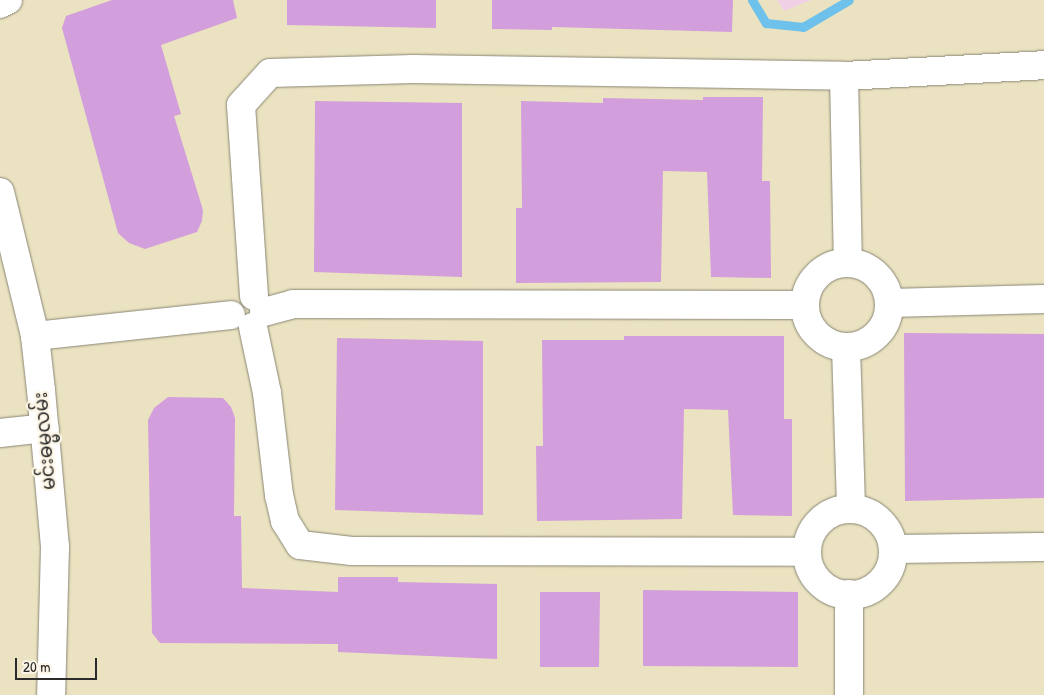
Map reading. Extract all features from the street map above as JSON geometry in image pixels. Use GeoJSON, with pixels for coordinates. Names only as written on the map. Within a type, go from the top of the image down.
{"type":"FeatureCollection","features":[{"type":"Feature","properties":{"kind":"street"},"geometry":{"type":"LineString","coordinates":[[0,4],[8,0]]}},
{"type":"Feature","properties":{"kind":"street"},"geometry":{"type":"LineString","coordinates":[[807,552],[352,551],[300,545],[285,521],[279,495],[267,393],[251,312],[242,105],[270,73],[413,69],[844,76],[1044,65]]}},
{"type":"Feature","properties":{"kind":"street"},"geometry":{"type":"LineString","coordinates":[[844,76],[848,262]]}},
{"type":"Feature","properties":{"kind":"street","name":"မင်းဓမ္မလမ်း"},"geometry":{"type":"LineString","coordinates":[[0,192],[35,336],[55,547],[51,695]]}},
{"type":"Feature","properties":{"kind":"street"},"geometry":{"type":"LineString","coordinates":[[848,262],[873,271],[882,280],[890,303],[887,320],[880,333],[868,343],[846,348],[825,342],[814,333],[806,320],[804,305],[812,280],[834,264],[848,262]]}},
{"type":"Feature","properties":{"kind":"street"},"geometry":{"type":"LineString","coordinates":[[890,303],[1044,298]]}},
{"type":"Feature","properties":{"kind":"street"},"geometry":{"type":"LineString","coordinates":[[35,336],[251,312],[294,304],[804,305]]}},
{"type":"Feature","properties":{"kind":"street"},"geometry":{"type":"LineString","coordinates":[[846,348],[851,509]]}},
{"type":"Feature","properties":{"kind":"street"},"geometry":{"type":"LineString","coordinates":[[0,433],[44,428]]}},
{"type":"Feature","properties":{"kind":"street"},"geometry":{"type":"LineString","coordinates":[[851,509],[876,517],[885,527],[893,549],[890,567],[883,580],[871,589],[849,594],[829,589],[817,579],[810,566],[807,552],[809,538],[825,517],[851,509]]}},
{"type":"Feature","properties":{"kind":"street"},"geometry":{"type":"LineString","coordinates":[[893,549],[1044,547]]}},
{"type":"Feature","properties":{"kind":"street"},"geometry":{"type":"LineString","coordinates":[[849,594],[849,695]]}},
{"type":"Feature","properties":{"kind":"shaded area"},"geometry":{"type":"Polygon","coordinates":[[[777,0],[811,0],[784,11],[777,0]]]}},
{"type":"Feature","properties":{"kind":"building"},"geometry":{"type":"Polygon","coordinates":[[[112,0],[233,0],[237,18],[161,45],[181,114],[174,116],[203,210],[202,221],[197,232],[145,249],[129,243],[118,233],[62,28],[66,16],[112,0]]]}},
{"type":"Feature","properties":{"kind":"building"},"geometry":{"type":"Polygon","coordinates":[[[287,0],[436,0],[436,28],[287,25],[287,0]]]}},
{"type":"Feature","properties":{"kind":"building"},"geometry":{"type":"Polygon","coordinates":[[[492,0],[733,0],[732,32],[552,27],[552,30],[492,29],[492,0]]]}},
{"type":"Feature","properties":{"kind":"building"},"geometry":{"type":"Polygon","coordinates":[[[703,97],[763,97],[762,181],[770,181],[771,278],[711,277],[707,172],[663,171],[661,282],[516,283],[516,208],[522,208],[521,101],[603,103],[603,98],[703,100],[703,97]]]}},
{"type":"Feature","properties":{"kind":"building"},"geometry":{"type":"Polygon","coordinates":[[[315,101],[462,103],[462,277],[314,272],[315,101]]]}},
{"type":"Feature","properties":{"kind":"building"},"geometry":{"type":"Polygon","coordinates":[[[904,333],[1044,334],[1044,498],[905,501],[904,333]]]}},
{"type":"Feature","properties":{"kind":"building"},"geometry":{"type":"Polygon","coordinates":[[[624,336],[784,336],[784,419],[792,419],[792,516],[733,515],[728,410],[684,409],[682,519],[537,521],[536,446],[543,446],[542,340],[624,340],[624,336]]]}},
{"type":"Feature","properties":{"kind":"building"},"geometry":{"type":"Polygon","coordinates":[[[337,338],[483,341],[483,515],[335,510],[337,338]]]}},
{"type":"Feature","properties":{"kind":"building"},"geometry":{"type":"Polygon","coordinates":[[[168,397],[223,398],[231,407],[235,418],[234,516],[241,516],[242,588],[338,592],[338,577],[398,577],[398,582],[497,584],[497,659],[338,652],[338,644],[160,643],[152,633],[148,420],[154,408],[168,397]]]}},
{"type":"Feature","properties":{"kind":"building"},"geometry":{"type":"Polygon","coordinates":[[[643,590],[798,592],[798,667],[643,666],[643,590]]]}},
{"type":"Feature","properties":{"kind":"building"},"geometry":{"type":"Polygon","coordinates":[[[540,592],[600,592],[599,667],[540,667],[540,592]]]}},
{"type":"Feature","properties":{"kind":"waterway"},"geometry":{"type":"LineString","coordinates":[[752,0],[766,23],[803,27],[849,0]]}}]}
